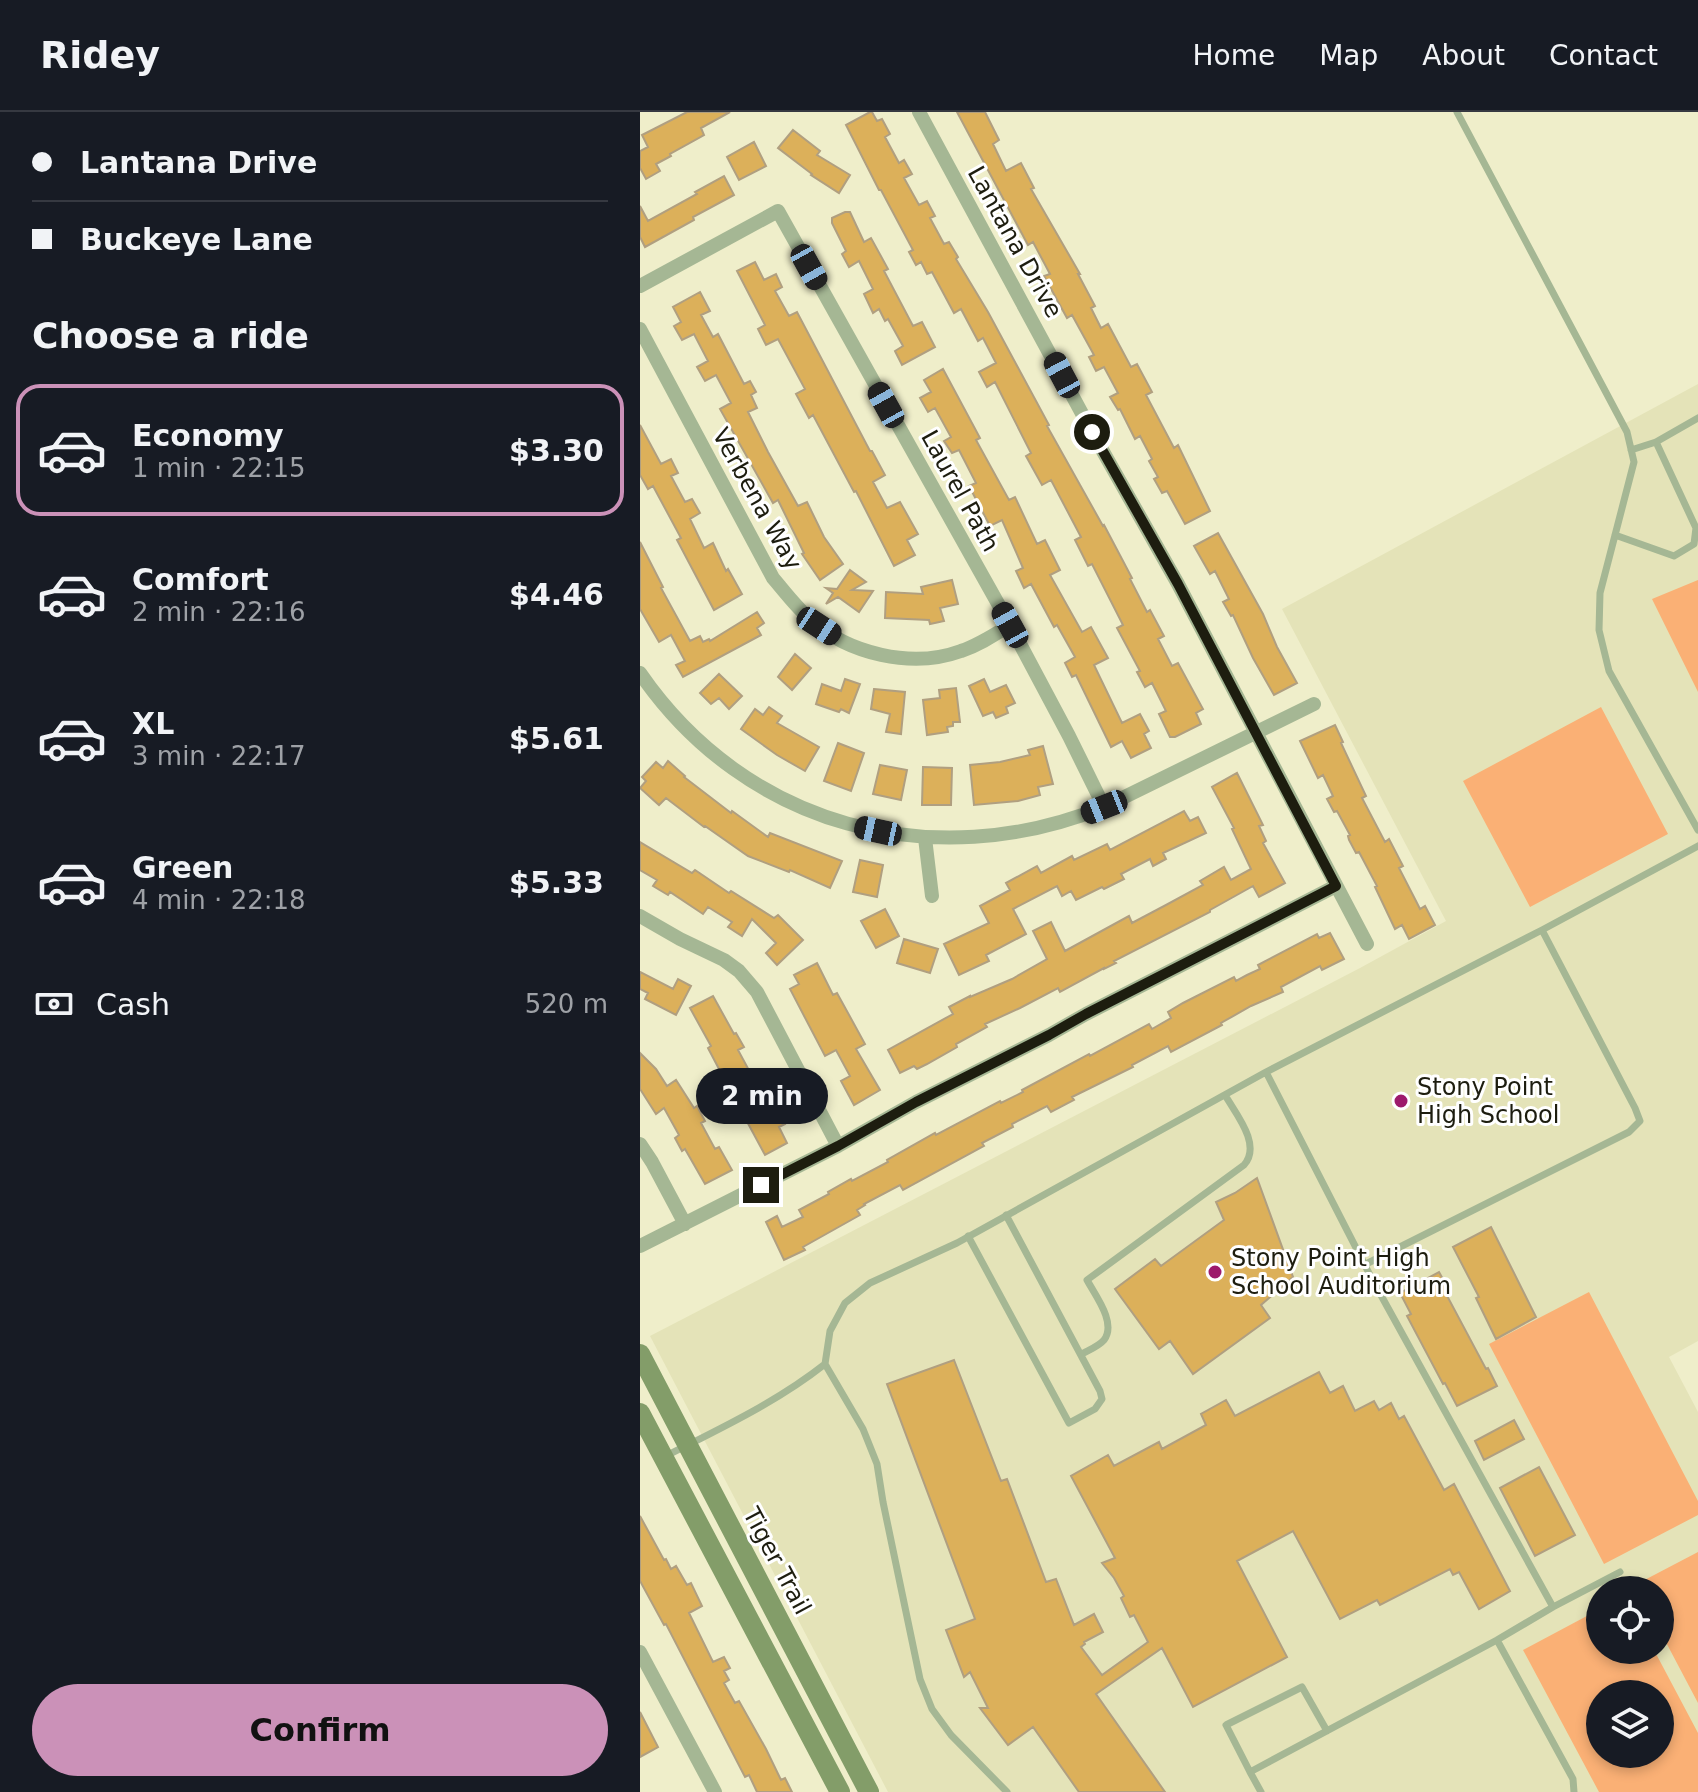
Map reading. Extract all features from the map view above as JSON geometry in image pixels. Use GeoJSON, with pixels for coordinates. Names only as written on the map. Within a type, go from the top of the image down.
{"type":"FeatureCollection","features":[{"type":"Feature","properties":{"kind":"street","name":"Lantana Drive"},"geometry":{"type":"LineString","coordinates":[[919,112],[1178,584],[1367,944]]}},
{"type":"Feature","properties":{"kind":"street","name":"Laurel Path"},"geometry":{"type":"LineString","coordinates":[[640,286],[778,211],[1010,625],[1104,807]]}},
{"type":"Feature","properties":{"kind":"street","name":"Verbena Way"},"geometry":{"type":"LineString","coordinates":[[640,329],[773,578],[794,604],[819,626],[857,647],[913,659],[960,652],[1010,625]]}},
{"type":"Feature","properties":{"kind":"street"},"geometry":{"type":"LineString","coordinates":[[640,673],[691,734],[752,782],[786,800],[859,827],[925,838],[1001,836],[1073,819],[1104,807],[1314,704]]}},
{"type":"Feature","properties":{"kind":"street"},"geometry":{"type":"LineString","coordinates":[[925,838],[932,896]]}},
{"type":"Feature","properties":{"kind":"street"},"geometry":{"type":"LineString","coordinates":[[640,1246],[1336,886]]}},
{"type":"Feature","properties":{"kind":"street"},"geometry":{"type":"LineString","coordinates":[[640,916],[724,960],[746,977],[757,992],[838,1146]]}},
{"type":"Feature","properties":{"kind":"street"},"geometry":{"type":"LineString","coordinates":[[640,1144],[685,1224]]}},
{"type":"Feature","properties":{"kind":"street","name":"Tiger Trail"},"geometry":{"type":"LineString","coordinates":[[640,1354],[869,1792]]}},
{"type":"Feature","properties":{"kind":"street"},"geometry":{"type":"LineString","coordinates":[[640,1413],[840,1792]]}},
{"type":"Feature","properties":{"kind":"street"},"geometry":{"type":"LineString","coordinates":[[640,1652],[715,1792]]}},
{"type":"Feature","properties":{"kind":"street"},"geometry":{"type":"LineString","coordinates":[[640,1686],[655,1679]]}},
{"type":"Feature","properties":{"kind":"lane"},"geometry":{"type":"LineString","coordinates":[[1457,112],[1627,432],[1634,462],[1600,593],[1599,630],[1609,671],[1698,830]]}},
{"type":"Feature","properties":{"kind":"lane"},"geometry":{"type":"LineString","coordinates":[[1631,450],[1656,442],[1698,418]]}},
{"type":"Feature","properties":{"kind":"lane"},"geometry":{"type":"LineString","coordinates":[[1615,535],[1674,556],[1694,544],[1696,528],[1656,442]]}},
{"type":"Feature","properties":{"kind":"lane"},"geometry":{"type":"LineString","coordinates":[[1007,1792],[951,1735],[932,1709],[920,1679],[877,1464],[863,1429],[825,1364],[830,1331],[845,1303],[870,1283],[968,1236],[1266,1072],[1698,846]]}},
{"type":"Feature","properties":{"kind":"lane"},"geometry":{"type":"LineString","coordinates":[[1364,1265],[1629,1132],[1640,1121],[1542,930]]}},
{"type":"Feature","properties":{"kind":"lane"},"geometry":{"type":"LineString","coordinates":[[1266,1072],[1364,1265],[1553,1607]]}},
{"type":"Feature","properties":{"kind":"lane"},"geometry":{"type":"LineString","coordinates":[[1082,1354],[1103,1341],[1109,1330],[1107,1319],[1087,1280],[1250,1158],[1249,1137],[1225,1095]]}},
{"type":"Feature","properties":{"kind":"lane"},"geometry":{"type":"LineString","coordinates":[[968,1236],[1069,1423],[1095,1409],[1102,1399],[1100,1391],[1006,1215]]}},
{"type":"Feature","properties":{"kind":"lane"},"geometry":{"type":"LineString","coordinates":[[663,1458],[787,1392],[825,1364]]}},
{"type":"Feature","properties":{"kind":"lane"},"geometry":{"type":"LineString","coordinates":[[1250,1772],[1620,1572]]}},
{"type":"Feature","properties":{"kind":"lane"},"geometry":{"type":"LineString","coordinates":[[1497,1640],[1573,1779],[1574,1792]]}},
{"type":"Feature","properties":{"kind":"lane"},"geometry":{"type":"LineString","coordinates":[[1261,1792],[1226,1725],[1302,1687],[1327,1731]]}},
{"type":"Feature","properties":{"kind":"shaded area","name":"Stony Point High School"},"geometry":{"type":"Polygon","coordinates":[[[1698,384],[1698,1341],[1669,1357],[1698,1412],[1698,1792],[888,1792],[650,1336],[1446,921],[1282,609],[1698,384]]]}},
{"type":"Feature","properties":{"kind":"shaded area"},"geometry":{"type":"Polygon","coordinates":[[[1698,580],[1698,692],[1652,599],[1698,580]]]}},
{"type":"Feature","properties":{"kind":"shaded area"},"geometry":{"type":"Polygon","coordinates":[[[1601,707],[1668,834],[1530,907],[1463,781],[1601,707]]]}},
{"type":"Feature","properties":{"kind":"shaded area"},"geometry":{"type":"Polygon","coordinates":[[[1589,1292],[1698,1501],[1698,1515],[1604,1564],[1489,1344],[1589,1292]]]}},
{"type":"Feature","properties":{"kind":"shaded area"},"geometry":{"type":"Polygon","coordinates":[[[1698,1552],[1698,1703],[1674,1658],[1674,1576],[1652,1576],[1698,1552]]]}},
{"type":"Feature","properties":{"kind":"shaded area"},"geometry":{"type":"Polygon","coordinates":[[[1586,1616],[1586,1664],[1661,1664],[1670,1680],[1586,1680],[1586,1768],[1523,1650],[1586,1616]]]}},
{"type":"Feature","properties":{"kind":"shaded area"},"geometry":{"type":"Polygon","coordinates":[[[1674,1688],[1698,1733],[1698,1792],[1599,1792],[1586,1768],[1674,1768],[1674,1688]]]}},
{"type":"Feature","properties":{"kind":"building"},"geometry":{"type":"Polygon","coordinates":[[[687,112],[730,112],[701,128],[704,135],[656,164],[660,171],[646,179],[640,168],[640,151],[648,147],[642,135],[687,112]]]}},
{"type":"Feature","properties":{"kind":"building"},"geometry":{"type":"Polygon","coordinates":[[[870,112],[877,121],[882,119],[890,134],[885,137],[899,163],[904,160],[912,174],[904,178],[919,205],[927,201],[935,216],[930,218],[944,244],[949,242],[958,257],[956,259],[1104,525],[1147,612],[1150,610],[1164,636],[1158,639],[1172,666],[1178,663],[1203,709],[1196,713],[1201,724],[1170,737],[1159,714],[1166,711],[1152,683],[1145,687],[1137,672],[1140,671],[1117,628],[1123,625],[1092,564],[1088,566],[1075,540],[1081,537],[1051,480],[1042,485],[1026,456],[1031,453],[995,382],[987,387],[979,372],[996,363],[983,338],[978,341],[961,309],[954,313],[932,272],[927,274],[921,262],[916,265],[909,252],[913,250],[846,125],[870,112]]]}},
{"type":"Feature","properties":{"kind":"building"},"geometry":{"type":"Polygon","coordinates":[[[957,112],[985,112],[999,140],[993,144],[1006,171],[1021,163],[1034,188],[1031,189],[1080,274],[1101,328],[1108,324],[1131,367],[1137,364],[1152,392],[1146,395],[1174,448],[1178,445],[1210,511],[1185,524],[1167,491],[1162,493],[1154,479],[1158,477],[1149,461],[1152,459],[1140,436],[1135,439],[1120,409],[1110,397],[1118,393],[1104,367],[1096,371],[1089,357],[1094,355],[1072,315],[1067,318],[1044,276],[1050,274],[1033,242],[1028,245],[957,112]]]}},
{"type":"Feature","properties":{"kind":"building"},"geometry":{"type":"Polygon","coordinates":[[[793,130],[820,151],[817,155],[850,175],[839,193],[778,148],[793,130]]]}},
{"type":"Feature","properties":{"kind":"building"},"geometry":{"type":"Polygon","coordinates":[[[754,142],[766,166],[739,180],[727,157],[754,142]]]}},
{"type":"Feature","properties":{"kind":"building"},"geometry":{"type":"Polygon","coordinates":[[[724,176],[734,195],[645,247],[640,237],[640,206],[648,221],[724,176]]]}},
{"type":"Feature","properties":{"kind":"building"},"geometry":{"type":"Polygon","coordinates":[[[850,212],[864,242],[871,238],[888,269],[884,271],[913,326],[922,322],[935,347],[902,365],[895,351],[903,346],[879,309],[873,313],[864,294],[873,289],[859,261],[849,267],[842,254],[846,251],[832,218],[850,212]]]}},
{"type":"Feature","properties":{"kind":"building"},"geometry":{"type":"Polygon","coordinates":[[[755,262],[764,280],[776,274],[782,287],[775,291],[789,316],[797,312],[885,475],[873,482],[887,508],[900,502],[918,534],[907,540],[915,555],[894,566],[813,415],[809,418],[796,394],[805,389],[778,339],[766,345],[758,329],[765,325],[737,271],[755,262]]]}},
{"type":"Feature","properties":{"kind":"building"},"geometry":{"type":"Polygon","coordinates":[[[700,292],[710,311],[701,315],[713,337],[718,334],[744,384],[750,381],[756,392],[751,395],[757,408],[748,412],[768,452],[798,506],[807,502],[824,537],[843,564],[820,580],[802,554],[778,500],[773,503],[720,409],[731,403],[716,375],[705,381],[697,367],[708,361],[694,334],[682,340],[674,326],[681,322],[673,307],[700,292]]]}},
{"type":"Feature","properties":{"kind":"building"},"geometry":{"type":"Polygon","coordinates":[[[943,369],[980,438],[976,440],[1009,500],[1015,497],[1037,544],[1045,540],[1060,570],[1050,575],[1082,632],[1091,627],[1108,658],[1094,665],[1122,723],[1140,714],[1149,731],[1144,734],[1151,748],[1131,758],[1122,741],[1111,747],[1076,675],[1072,677],[1065,663],[1075,657],[1057,625],[1054,627],[1031,584],[1024,588],[1016,571],[1023,568],[1002,520],[990,526],[969,486],[976,483],[959,450],[952,453],[944,441],[951,437],[935,408],[928,412],[920,398],[931,392],[924,380],[943,369]]]}},
{"type":"Feature","properties":{"kind":"building"},"geometry":{"type":"Polygon","coordinates":[[[640,425],[661,464],[671,459],[678,473],[671,476],[685,502],[692,499],[700,513],[690,519],[704,548],[713,543],[726,571],[728,569],[742,594],[714,610],[653,486],[648,489],[640,475],[640,425]]]}},
{"type":"Feature","properties":{"kind":"building"},"geometry":{"type":"Polygon","coordinates":[[[1218,533],[1297,683],[1274,695],[1233,615],[1223,602],[1229,599],[1215,571],[1210,574],[1194,546],[1218,533]]]}},
{"type":"Feature","properties":{"kind":"building"},"geometry":{"type":"Polygon","coordinates":[[[640,542],[690,641],[700,636],[703,642],[710,641],[757,612],[764,623],[757,628],[761,635],[683,677],[676,665],[685,661],[671,635],[659,642],[640,609],[640,542]]]}},
{"type":"Feature","properties":{"kind":"building"},"geometry":{"type":"Polygon","coordinates":[[[850,570],[866,582],[852,590],[873,591],[859,612],[838,597],[826,604],[833,593],[826,588],[837,589],[850,570]]]}},
{"type":"Feature","properties":{"kind":"building"},"geometry":{"type":"Polygon","coordinates":[[[952,580],[958,604],[940,608],[944,621],[930,624],[929,620],[885,618],[886,592],[923,594],[921,587],[952,580]]]}},
{"type":"Feature","properties":{"kind":"building"},"geometry":{"type":"Polygon","coordinates":[[[795,654],[811,668],[792,690],[778,677],[795,654]]]}},
{"type":"Feature","properties":{"kind":"building"},"geometry":{"type":"Polygon","coordinates":[[[719,674],[742,696],[729,709],[719,698],[711,704],[700,693],[719,674]]]}},
{"type":"Feature","properties":{"kind":"building"},"geometry":{"type":"Polygon","coordinates":[[[845,679],[860,684],[849,713],[816,704],[822,684],[841,691],[845,679]]]}},
{"type":"Feature","properties":{"kind":"building"},"geometry":{"type":"Polygon","coordinates":[[[984,679],[990,692],[1006,685],[1015,703],[1006,707],[1008,713],[996,718],[993,712],[983,716],[969,686],[984,679]]]}},
{"type":"Feature","properties":{"kind":"building"},"geometry":{"type":"Polygon","coordinates":[[[956,688],[960,722],[953,722],[953,726],[947,727],[948,732],[927,735],[923,700],[940,698],[939,690],[956,688]]]}},
{"type":"Feature","properties":{"kind":"building"},"geometry":{"type":"Polygon","coordinates":[[[874,689],[905,692],[901,734],[886,732],[890,714],[871,709],[874,689]]]}},
{"type":"Feature","properties":{"kind":"building"},"geometry":{"type":"Polygon","coordinates":[[[769,707],[782,716],[777,723],[819,747],[805,771],[741,729],[755,709],[763,715],[769,707]]]}},
{"type":"Feature","properties":{"kind":"building"},"geometry":{"type":"Polygon","coordinates":[[[1335,725],[1366,796],[1362,798],[1385,842],[1389,839],[1403,866],[1399,868],[1420,909],[1425,906],[1435,925],[1409,939],[1402,925],[1395,929],[1377,886],[1349,840],[1350,835],[1337,811],[1334,812],[1327,799],[1333,796],[1323,775],[1318,778],[1300,741],[1335,725]]]}},
{"type":"Feature","properties":{"kind":"building"},"geometry":{"type":"Polygon","coordinates":[[[838,743],[864,753],[851,791],[824,781],[838,743]]]}},
{"type":"Feature","properties":{"kind":"building"},"geometry":{"type":"Polygon","coordinates":[[[1043,746],[1053,784],[1038,787],[1040,795],[1018,801],[974,805],[970,765],[1030,755],[1028,750],[1043,746]]]}},
{"type":"Feature","properties":{"kind":"building"},"geometry":{"type":"Polygon","coordinates":[[[668,761],[731,813],[768,837],[770,833],[842,861],[830,888],[748,856],[666,798],[659,805],[640,788],[646,781],[642,777],[656,762],[663,768],[668,761]]]}},
{"type":"Feature","properties":{"kind":"building"},"geometry":{"type":"Polygon","coordinates":[[[880,765],[907,770],[901,800],[873,794],[880,765]]]}},
{"type":"Feature","properties":{"kind":"building"},"geometry":{"type":"Polygon","coordinates":[[[923,767],[952,768],[951,805],[922,805],[923,767]]]}},
{"type":"Feature","properties":{"kind":"building"},"geometry":{"type":"Polygon","coordinates":[[[1237,773],[1263,825],[1259,826],[1266,841],[1263,843],[1285,883],[1259,897],[1253,886],[1060,992],[1058,988],[985,1024],[987,1027],[927,1064],[900,1073],[888,1050],[953,1014],[949,1007],[1012,979],[1047,959],[1033,931],[1051,922],[1065,951],[1129,916],[1132,923],[1203,885],[1200,881],[1224,867],[1231,880],[1251,869],[1212,787],[1237,773]]]}},
{"type":"Feature","properties":{"kind":"building"},"geometry":{"type":"Polygon","coordinates":[[[1184,811],[1190,821],[1198,817],[1206,833],[1163,853],[1166,859],[1153,866],[1150,859],[1121,874],[1124,879],[1104,889],[1102,887],[1076,900],[1071,891],[1062,896],[1057,886],[1013,909],[1026,934],[986,955],[989,961],[959,975],[944,944],[989,923],[980,906],[1010,890],[1006,883],[1037,866],[1041,873],[1072,856],[1074,860],[1107,844],[1110,850],[1184,811]]]}},
{"type":"Feature","properties":{"kind":"building"},"geometry":{"type":"Polygon","coordinates":[[[640,842],[692,873],[695,870],[774,918],[778,915],[803,940],[777,965],[766,953],[776,943],[752,919],[742,936],[728,927],[732,922],[708,907],[703,914],[670,892],[668,895],[653,886],[657,880],[640,870],[640,842]]]}},
{"type":"Feature","properties":{"kind":"building"},"geometry":{"type":"Polygon","coordinates":[[[860,860],[883,865],[877,897],[853,892],[860,860]]]}},
{"type":"Feature","properties":{"kind":"building"},"geometry":{"type":"Polygon","coordinates":[[[885,909],[899,936],[876,948],[861,921],[885,909]]]}},
{"type":"Feature","properties":{"kind":"building"},"geometry":{"type":"Polygon","coordinates":[[[1330,933],[1344,959],[1322,970],[1320,966],[1281,987],[1283,992],[1251,1006],[1171,1052],[1168,1046],[1072,1097],[1074,1100],[1051,1112],[1047,1106],[1012,1124],[1013,1127],[982,1143],[984,1146],[903,1190],[900,1185],[864,1204],[857,1210],[860,1215],[784,1260],[766,1222],[777,1216],[782,1227],[803,1217],[799,1210],[935,1133],[1023,1092],[1149,1024],[1152,1029],[1171,1018],[1168,1012],[1183,1003],[1234,977],[1236,981],[1260,969],[1258,965],[1317,934],[1319,938],[1330,933]]]}},
{"type":"Feature","properties":{"kind":"building"},"geometry":{"type":"Polygon","coordinates":[[[904,939],[938,949],[930,973],[897,963],[904,939]]]}},
{"type":"Feature","properties":{"kind":"building"},"geometry":{"type":"Polygon","coordinates":[[[817,963],[833,995],[837,993],[865,1044],[856,1049],[880,1090],[854,1105],[841,1081],[850,1076],[836,1050],[825,1056],[790,989],[799,984],[794,975],[817,963]]]}},
{"type":"Feature","properties":{"kind":"building"},"geometry":{"type":"Polygon","coordinates":[[[640,972],[673,989],[678,979],[691,986],[676,1015],[645,999],[648,993],[640,989],[640,972]]]}},
{"type":"Feature","properties":{"kind":"building"},"geometry":{"type":"Polygon","coordinates":[[[713,996],[744,1047],[738,1050],[752,1076],[758,1073],[765,1086],[759,1089],[772,1114],[778,1111],[785,1124],[779,1127],[787,1143],[765,1155],[726,1089],[729,1088],[708,1048],[711,1046],[690,1008],[713,996]]]}},
{"type":"Feature","properties":{"kind":"building"},"geometry":{"type":"Polygon","coordinates":[[[640,1053],[667,1086],[676,1080],[694,1108],[697,1106],[705,1121],[701,1123],[715,1149],[719,1147],[732,1170],[705,1184],[685,1149],[682,1151],[675,1138],[679,1135],[664,1108],[656,1114],[640,1089],[640,1053]]]}},
{"type":"Feature","properties":{"kind":"building","name":"Stony Point High School Auditorium"},"geometry":{"type":"Polygon","coordinates":[[[1257,1178],[1293,1277],[1261,1305],[1270,1318],[1193,1374],[1170,1341],[1159,1349],[1115,1289],[1155,1259],[1161,1266],[1224,1220],[1216,1202],[1257,1178]]]}},
{"type":"Feature","properties":{"kind":"building"},"geometry":{"type":"Polygon","coordinates":[[[1491,1227],[1536,1317],[1496,1339],[1453,1247],[1491,1227]]]}},
{"type":"Feature","properties":{"kind":"building"},"geometry":{"type":"Polygon","coordinates":[[[1439,1272],[1449,1290],[1445,1292],[1497,1386],[1457,1406],[1407,1316],[1411,1314],[1400,1293],[1439,1272]]]}},
{"type":"Feature","properties":{"kind":"building"},"geometry":{"type":"Polygon","coordinates":[[[954,1360],[1001,1481],[1007,1479],[1046,1582],[1056,1579],[1074,1625],[1094,1614],[1103,1632],[1084,1642],[1081,1647],[1102,1675],[1148,1642],[1134,1615],[1130,1617],[1121,1598],[1124,1596],[1102,1563],[1115,1558],[1071,1476],[1108,1455],[1114,1466],[1159,1442],[1162,1449],[1206,1425],[1201,1414],[1226,1400],[1235,1416],[1319,1372],[1330,1393],[1343,1386],[1355,1411],[1374,1401],[1379,1410],[1391,1403],[1399,1419],[1404,1416],[1444,1490],[1454,1484],[1510,1591],[1479,1609],[1459,1572],[1453,1575],[1450,1569],[1380,1605],[1377,1600],[1340,1619],[1293,1531],[1237,1561],[1287,1657],[1193,1707],[1162,1648],[1096,1694],[1165,1792],[1079,1792],[1033,1727],[1008,1745],[980,1708],[988,1708],[970,1672],[964,1677],[946,1630],[975,1619],[887,1384],[954,1360]]]}},
{"type":"Feature","properties":{"kind":"building"},"geometry":{"type":"Polygon","coordinates":[[[1514,1420],[1524,1439],[1484,1460],[1475,1441],[1514,1420]]]}},
{"type":"Feature","properties":{"kind":"building"},"geometry":{"type":"Polygon","coordinates":[[[1539,1467],[1575,1535],[1535,1556],[1500,1488],[1539,1467]]]}},
{"type":"Feature","properties":{"kind":"building"},"geometry":{"type":"Polygon","coordinates":[[[640,1516],[664,1560],[671,1569],[676,1566],[687,1585],[691,1583],[702,1606],[689,1613],[713,1662],[724,1657],[730,1668],[724,1671],[729,1680],[724,1683],[735,1703],[739,1701],[781,1780],[785,1778],[792,1792],[757,1792],[749,1775],[745,1777],[666,1624],[640,1581],[640,1516]]]}},
{"type":"Feature","properties":{"kind":"building"},"geometry":{"type":"Polygon","coordinates":[[[640,1712],[658,1747],[640,1757],[640,1712]]]}},
{"type":"Feature","properties":{"kind":"place","name":"Stony Point High School"},"geometry":{"type":"Point","coordinates":[1401,1101]}},
{"type":"Feature","properties":{"kind":"place","name":"Stony Point High School Auditorium"},"geometry":{"type":"Point","coordinates":[1215,1272]}},
{"type":"Feature","properties":{"kind":"route"},"geometry":{"type":"LineString","coordinates":[[761,1185],[1336,886],[1178,584],[1092,432]]}}]}
